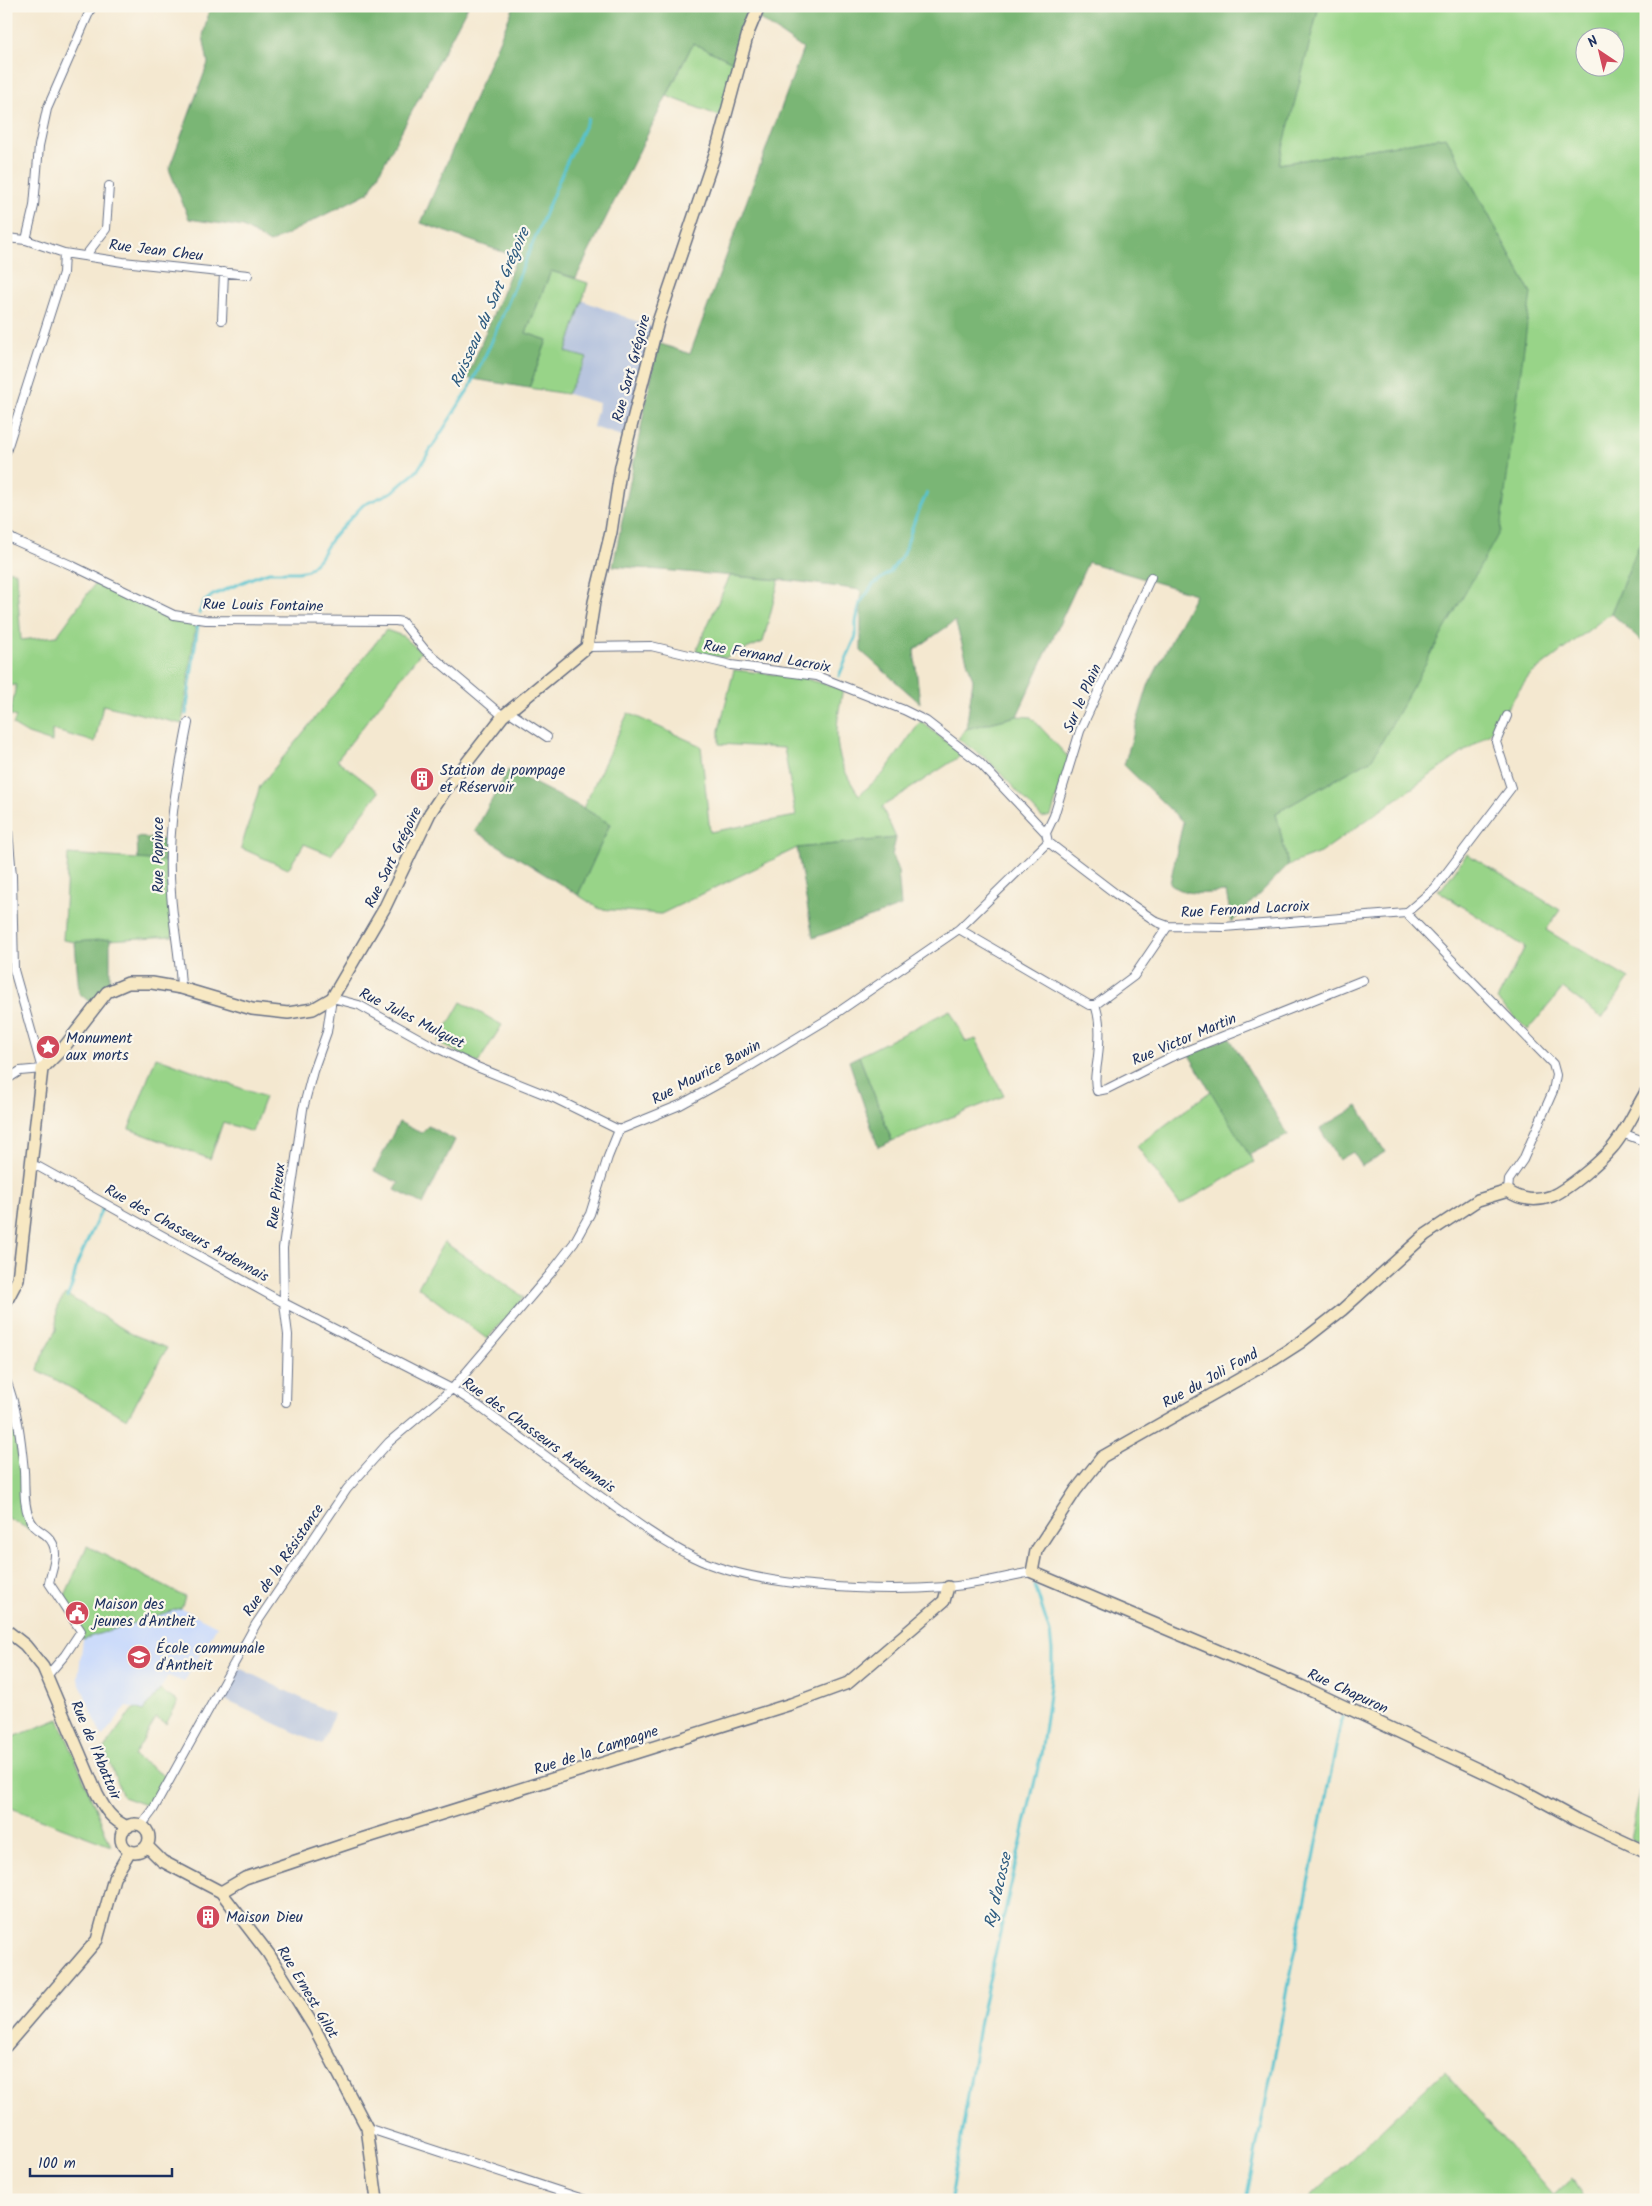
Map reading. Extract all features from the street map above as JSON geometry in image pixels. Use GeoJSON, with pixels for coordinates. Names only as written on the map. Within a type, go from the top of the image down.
{"type":"FeatureCollection","features":[{"type":"Feature","properties":{"kind":"street"},"geometry":{"type":"LineString","coordinates":[[26,240],[34,206],[39,146],[47,109],[92,6]]}},
{"type":"Feature","properties":{"kind":"street","name":"Rue Sart Grégoire"},"geometry":{"type":"LineString","coordinates":[[332,998],[384,909],[430,813],[444,792],[506,713],[588,647],[594,602],[611,532],[621,466],[658,322],[717,148],[748,33],[758,6]]}},
{"type":"Feature","properties":{"kind":"street","name":"Rue Jean Cheu"},"geometry":{"type":"LineString","coordinates":[[86,255],[106,229],[109,186]]}},
{"type":"Feature","properties":{"kind":"street","name":"Rue Jean Cheu"},"geometry":{"type":"LineString","coordinates":[[6,238],[26,240],[64,252],[123,262],[248,275]]}},
{"type":"Feature","properties":{"kind":"street"},"geometry":{"type":"LineString","coordinates":[[6,452],[63,273],[64,252]]}},
{"type":"Feature","properties":{"kind":"street"},"geometry":{"type":"LineString","coordinates":[[222,320],[224,272]]}},
{"type":"Feature","properties":{"kind":"street","name":"Rue Louis Fontaine"},"geometry":{"type":"LineString","coordinates":[[6,532],[14,540],[174,615],[206,620],[402,622],[425,650],[506,713]]}},
{"type":"Feature","properties":{"kind":"street","name":"Sur le Plain"},"geometry":{"type":"LineString","coordinates":[[1046,833],[1054,816],[1080,731],[1151,577]]}},
{"type":"Feature","properties":{"kind":"street","name":"Rue Fernand Lacroix"},"geometry":{"type":"LineString","coordinates":[[588,647],[651,646],[731,666],[817,676],[904,710],[926,720],[979,762],[1046,833]]}},
{"type":"Feature","properties":{"kind":"street"},"geometry":{"type":"LineString","coordinates":[[506,713],[547,737]]}},
{"type":"Feature","properties":{"kind":"street"},"geometry":{"type":"LineString","coordinates":[[1508,716],[1496,742],[1511,788],[1435,888],[1406,913],[1553,1064],[1556,1075],[1553,1091],[1522,1160],[1509,1180],[1508,1191],[1516,1197],[1528,1199],[1552,1196],[1599,1162],[1613,1147],[1646,1092]]}},
{"type":"Feature","properties":{"kind":"street","name":"Rue Papince"},"geometry":{"type":"LineString","coordinates":[[181,988],[171,893],[170,855],[171,818],[188,723]]}},
{"type":"Feature","properties":{"kind":"street"},"geometry":{"type":"LineString","coordinates":[[6,807],[12,876],[14,970],[42,1069],[18,1279],[6,1302]]}},
{"type":"Feature","properties":{"kind":"street"},"geometry":{"type":"LineString","coordinates":[[1046,833],[1048,842]]}},
{"type":"Feature","properties":{"kind":"street","name":"Rue Fernand Lacroix"},"geometry":{"type":"LineString","coordinates":[[1048,842],[1116,894],[1157,922],[1168,926],[1224,927],[1406,913]]}},
{"type":"Feature","properties":{"kind":"street","name":"Rue Maurice Bawin"},"geometry":{"type":"LineString","coordinates":[[619,1130],[680,1105],[828,1018],[959,929],[1048,842]]}},
{"type":"Feature","properties":{"kind":"street"},"geometry":{"type":"LineString","coordinates":[[959,929],[1076,999],[1089,1005],[1095,1005],[1134,976],[1168,926]]}},
{"type":"Feature","properties":{"kind":"street","name":"Rue Victor Martin"},"geometry":{"type":"LineString","coordinates":[[1095,1005],[1099,1026],[1099,1046],[1094,1084],[1097,1091],[1107,1089],[1171,1058],[1363,980]]}},
{"type":"Feature","properties":{"kind":"street"},"geometry":{"type":"LineString","coordinates":[[6,1080],[20,1071],[42,1069],[65,1046],[107,992],[128,983],[152,983],[181,988],[252,1009],[288,1013],[313,1009],[332,998]]}},
{"type":"Feature","properties":{"kind":"street","name":"Rue Jules Mulquet"},"geometry":{"type":"LineString","coordinates":[[332,998],[359,1005],[469,1063],[554,1098],[619,1130]]}},
{"type":"Feature","properties":{"kind":"street","name":"Rue Pireux"},"geometry":{"type":"LineString","coordinates":[[286,1402],[288,1334],[284,1303],[284,1248],[303,1109],[313,1071],[327,1032],[332,998]]}},
{"type":"Feature","properties":{"kind":"street"},"geometry":{"type":"LineString","coordinates":[[452,1388],[550,1274],[574,1243],[590,1214],[608,1157],[619,1130]]}},
{"type":"Feature","properties":{"kind":"street"},"geometry":{"type":"LineString","coordinates":[[1622,1133],[1646,1142]]}},
{"type":"Feature","properties":{"kind":"street","name":"Rue des Chasseurs Ardennais"},"geometry":{"type":"LineString","coordinates":[[30,1164],[40,1167],[284,1303],[452,1388],[627,1517],[664,1542],[695,1558],[736,1572],[774,1580],[843,1586],[948,1587]]}},
{"type":"Feature","properties":{"kind":"street","name":"Rue du Joli Fond"},"geometry":{"type":"LineString","coordinates":[[1032,1572],[1036,1551],[1076,1490],[1102,1457],[1294,1346],[1342,1310],[1425,1235],[1478,1200],[1508,1191]]}},
{"type":"Feature","properties":{"kind":"street"},"geometry":{"type":"LineString","coordinates":[[6,1380],[20,1432],[25,1505],[28,1517],[32,1525],[47,1536],[53,1545],[56,1555],[49,1584],[81,1631],[65,1656],[47,1676]]}},
{"type":"Feature","properties":{"kind":"street","name":"Rue de la Résistance"},"geometry":{"type":"LineString","coordinates":[[141,1826],[153,1810],[256,1624],[347,1490],[389,1442],[452,1388]]}},
{"type":"Feature","properties":{"kind":"street"},"geometry":{"type":"LineString","coordinates":[[948,1587],[1032,1572]]}},
{"type":"Feature","properties":{"kind":"street","name":"Rue Chapuron"},"geometry":{"type":"LineString","coordinates":[[1032,1572],[1299,1685],[1522,1790],[1577,1820],[1646,1852]]}},
{"type":"Feature","properties":{"kind":"street","name":"Rue de la Campagne"},"geometry":{"type":"LineString","coordinates":[[221,1892],[245,1878],[352,1842],[791,1704],[848,1683],[944,1601],[948,1587]]}},
{"type":"Feature","properties":{"kind":"street","name":"Rue de l'Abattoir"},"geometry":{"type":"LineString","coordinates":[[6,1630],[24,1645],[43,1667],[97,1794],[111,1817],[116,1822],[128,1827]]}},
{"type":"Feature","properties":{"kind":"street"},"geometry":{"type":"LineString","coordinates":[[141,1826],[148,1832],[147,1846],[139,1852],[130,1851],[122,1840],[124,1831],[128,1827],[141,1826]]}},
{"type":"Feature","properties":{"kind":"street","name":"Rue Ernest Gilot"},"geometry":{"type":"LineString","coordinates":[[147,1846],[162,1861],[221,1892],[268,1953],[314,2027],[367,2128],[377,2200]]}},
{"type":"Feature","properties":{"kind":"street"},"geometry":{"type":"LineString","coordinates":[[6,2046],[97,1940],[114,1878],[130,1851]]}},
{"type":"Feature","properties":{"kind":"street"},"geometry":{"type":"LineString","coordinates":[[367,2128],[586,2200]]}},
{"type":"Feature","properties":{"kind":"shaded area"},"geometry":{"type":"Polygon","coordinates":[[[581,300],[654,328],[625,437],[593,427],[599,403],[567,394],[587,359],[566,352],[581,300]]]}},
{"type":"Feature","properties":{"kind":"shaded area","name":"École communale d'Antheit"},"geometry":{"type":"Polygon","coordinates":[[[181,1608],[217,1626],[184,1682],[168,1676],[160,1690],[143,1711],[127,1706],[102,1737],[78,1679],[83,1639],[181,1608]]]}},
{"type":"Feature","properties":{"kind":"shaded area"},"geometry":{"type":"Polygon","coordinates":[[[239,1668],[334,1714],[322,1745],[223,1699],[239,1668]]]}},
{"type":"Feature","properties":{"kind":"green space"},"geometry":{"type":"Polygon","coordinates":[[[210,6],[468,6],[369,192],[270,243],[243,227],[189,219],[169,169],[208,63],[203,36],[210,6]]]}},
{"type":"Feature","properties":{"kind":"green space"},"geometry":{"type":"Polygon","coordinates":[[[514,6],[1319,6],[1279,164],[1446,137],[1531,293],[1500,531],[1372,759],[1276,813],[1288,865],[1232,922],[1226,892],[1189,892],[1170,883],[1183,822],[1124,765],[1148,686],[1195,594],[1088,562],[1017,716],[966,729],[973,680],[955,621],[914,650],[920,703],[861,651],[861,590],[794,581],[613,566],[658,343],[690,354],[803,49],[758,18],[735,63],[693,43],[576,278],[551,271],[526,333],[547,340],[529,388],[467,378],[517,257],[421,223],[514,6]]]}},
{"type":"Feature","properties":{"kind":"green space"},"geometry":{"type":"Polygon","coordinates":[[[1319,6],[1646,6],[1646,528],[1611,613],[1529,676],[1489,734],[1320,853],[1288,865],[1276,813],[1372,759],[1531,293],[1446,137],[1278,164],[1319,6]]]}},
{"type":"Feature","properties":{"kind":"green space"},"geometry":{"type":"Polygon","coordinates":[[[693,43],[735,63],[722,117],[667,96],[693,43]]]}},
{"type":"Feature","properties":{"kind":"green space"},"geometry":{"type":"Polygon","coordinates":[[[551,271],[588,283],[566,352],[587,358],[567,394],[529,388],[547,340],[526,333],[551,271]]]}},
{"type":"Feature","properties":{"kind":"green space"},"geometry":{"type":"Polygon","coordinates":[[[1646,528],[1646,645],[1611,613],[1646,528]]]}},
{"type":"Feature","properties":{"kind":"green space"},"geometry":{"type":"Polygon","coordinates":[[[6,570],[16,572],[21,640],[57,636],[96,582],[149,609],[196,622],[182,724],[103,705],[95,742],[52,730],[52,742],[28,734],[13,725],[16,717],[10,715],[16,685],[6,686],[6,570]]]}},
{"type":"Feature","properties":{"kind":"green space"},"geometry":{"type":"Polygon","coordinates":[[[730,576],[779,580],[763,642],[725,658],[695,653],[730,576]]]}},
{"type":"Feature","properties":{"kind":"green space"},"geometry":{"type":"Polygon","coordinates":[[[386,630],[403,636],[421,652],[337,760],[379,792],[331,855],[304,844],[288,869],[241,848],[260,786],[386,630]]]}},
{"type":"Feature","properties":{"kind":"green space"},"geometry":{"type":"Polygon","coordinates":[[[734,670],[799,677],[843,689],[838,719],[838,744],[844,768],[859,795],[883,774],[921,721],[962,755],[882,807],[896,838],[797,848],[661,914],[600,909],[578,895],[610,824],[583,808],[628,713],[701,746],[710,832],[796,816],[784,748],[719,744],[719,730],[734,670]]]}},
{"type":"Feature","properties":{"kind":"green space"},"geometry":{"type":"Polygon","coordinates":[[[1017,716],[1031,717],[1069,758],[1051,816],[1042,818],[988,760],[958,739],[966,729],[1017,716]]]}},
{"type":"Feature","properties":{"kind":"green space"},"geometry":{"type":"Polygon","coordinates":[[[508,770],[583,808],[610,824],[578,895],[475,831],[508,770]]]}},
{"type":"Feature","properties":{"kind":"green space"},"geometry":{"type":"Polygon","coordinates":[[[137,837],[166,840],[165,861],[138,859],[137,837]]]}},
{"type":"Feature","properties":{"kind":"green space"},"geometry":{"type":"Polygon","coordinates":[[[896,838],[892,855],[898,871],[901,906],[813,938],[797,848],[896,838]]]}},
{"type":"Feature","properties":{"kind":"green space"},"geometry":{"type":"Polygon","coordinates":[[[68,854],[165,861],[173,936],[75,942],[63,940],[68,854]]]}},
{"type":"Feature","properties":{"kind":"green space"},"geometry":{"type":"Polygon","coordinates":[[[1467,854],[1560,910],[1546,930],[1629,979],[1602,1018],[1563,988],[1528,1030],[1497,1000],[1525,947],[1437,890],[1442,888],[1467,854]]]}},
{"type":"Feature","properties":{"kind":"green space"},"geometry":{"type":"Polygon","coordinates":[[[110,939],[110,985],[92,1004],[79,993],[75,942],[110,939]]]}},
{"type":"Feature","properties":{"kind":"green space"},"geometry":{"type":"Polygon","coordinates":[[[461,1002],[502,1025],[478,1063],[438,1042],[461,1002]]]}},
{"type":"Feature","properties":{"kind":"green space"},"geometry":{"type":"Polygon","coordinates":[[[950,1010],[966,1042],[976,1039],[1004,1096],[892,1141],[859,1056],[950,1010]]]}},
{"type":"Feature","properties":{"kind":"green space"},"geometry":{"type":"Polygon","coordinates":[[[1229,1037],[1288,1135],[1249,1155],[1189,1055],[1229,1037]]]}},
{"type":"Feature","properties":{"kind":"green space"},"geometry":{"type":"Polygon","coordinates":[[[859,1056],[892,1141],[878,1147],[849,1061],[859,1056]]]}},
{"type":"Feature","properties":{"kind":"green space"},"geometry":{"type":"Polygon","coordinates":[[[156,1057],[265,1097],[252,1132],[223,1122],[210,1159],[129,1129],[156,1057]]]}},
{"type":"Feature","properties":{"kind":"green space"},"geometry":{"type":"Polygon","coordinates":[[[1211,1091],[1254,1162],[1180,1205],[1137,1146],[1211,1091]]]}},
{"type":"Feature","properties":{"kind":"green space"},"geometry":{"type":"Polygon","coordinates":[[[1358,1106],[1385,1152],[1362,1166],[1353,1152],[1339,1160],[1320,1129],[1358,1106]]]}},
{"type":"Feature","properties":{"kind":"green space"},"geometry":{"type":"Polygon","coordinates":[[[399,1122],[421,1133],[428,1126],[455,1140],[423,1204],[395,1190],[399,1183],[374,1171],[399,1122]]]}},
{"type":"Feature","properties":{"kind":"green space"},"geometry":{"type":"Polygon","coordinates":[[[444,1242],[524,1297],[487,1339],[418,1287],[444,1242]]]}},
{"type":"Feature","properties":{"kind":"green space"},"geometry":{"type":"Polygon","coordinates":[[[65,1294],[132,1334],[167,1348],[127,1419],[38,1370],[42,1356],[56,1330],[57,1307],[65,1294]]]}},
{"type":"Feature","properties":{"kind":"green space"},"geometry":{"type":"Polygon","coordinates":[[[6,1388],[20,1464],[22,1507],[32,1531],[6,1517],[6,1388]]]}},
{"type":"Feature","properties":{"kind":"green space"},"geometry":{"type":"Polygon","coordinates":[[[87,1546],[185,1597],[181,1608],[83,1639],[63,1600],[87,1546]]]}},
{"type":"Feature","properties":{"kind":"green space"},"geometry":{"type":"Polygon","coordinates":[[[160,1690],[178,1702],[166,1724],[156,1718],[134,1756],[166,1777],[151,1806],[148,1806],[123,1797],[104,1748],[132,1710],[136,1708],[143,1711],[160,1690]]]}},
{"type":"Feature","properties":{"kind":"green space"},"geometry":{"type":"Polygon","coordinates":[[[59,1719],[111,1846],[6,1806],[6,1740],[59,1719]]]}},
{"type":"Feature","properties":{"kind":"green space"},"geometry":{"type":"Polygon","coordinates":[[[1646,1764],[1646,1845],[1630,1839],[1646,1764]]]}},
{"type":"Feature","properties":{"kind":"green space"},"geometry":{"type":"Polygon","coordinates":[[[1444,2071],[1553,2196],[1572,2178],[1584,2200],[1308,2200],[1444,2071]]]}},
{"type":"Feature","properties":{"kind":"waterway","name":"Ruisseau du Sart Grégoire"},"geometry":{"type":"LineString","coordinates":[[199,613],[204,602],[213,595],[257,576],[269,572],[308,570],[319,559],[332,538],[363,505],[392,492],[417,471],[470,387],[491,343],[565,166],[588,119]]}},
{"type":"Feature","properties":{"kind":"waterway"},"geometry":{"type":"LineString","coordinates":[[839,676],[856,636],[856,622],[860,603],[873,585],[890,572],[904,553],[915,519],[927,493]]}},
{"type":"Feature","properties":{"kind":"waterway","name":"Ruisseau du Sart Grégoire"},"geometry":{"type":"LineString","coordinates":[[186,714],[198,624]]}},
{"type":"Feature","properties":{"kind":"waterway","name":"Ruisseau du Sart Grégoire"},"geometry":{"type":"LineString","coordinates":[[67,1297],[72,1286],[77,1264],[102,1209]]}},
{"type":"Feature","properties":{"kind":"waterway","name":"Ry d'acosse"},"geometry":{"type":"LineString","coordinates":[[951,2200],[980,2020],[1041,1754],[1052,1672],[1052,1650],[1050,1633],[1035,1586]]}},
{"type":"Feature","properties":{"kind":"waterway"},"geometry":{"type":"LineString","coordinates":[[1246,2200],[1342,1717]]}},
{"type":"Feature","properties":{"kind":"place","name":"Station de pompage et Réservoir"},"geometry":{"type":"Point","coordinates":[422,779]}},
{"type":"Feature","properties":{"kind":"place","name":"Monument aux morts"},"geometry":{"type":"Point","coordinates":[48,1047]}},
{"type":"Feature","properties":{"kind":"place","name":"Maison des jeunes d'Antheit"},"geometry":{"type":"Point","coordinates":[77,1613]}},
{"type":"Feature","properties":{"kind":"place","name":"École communale d'Antheit"},"geometry":{"type":"Point","coordinates":[139,1657]}},
{"type":"Feature","properties":{"kind":"place","name":"Maison Dieu"},"geometry":{"type":"Point","coordinates":[208,1917]}}]}
